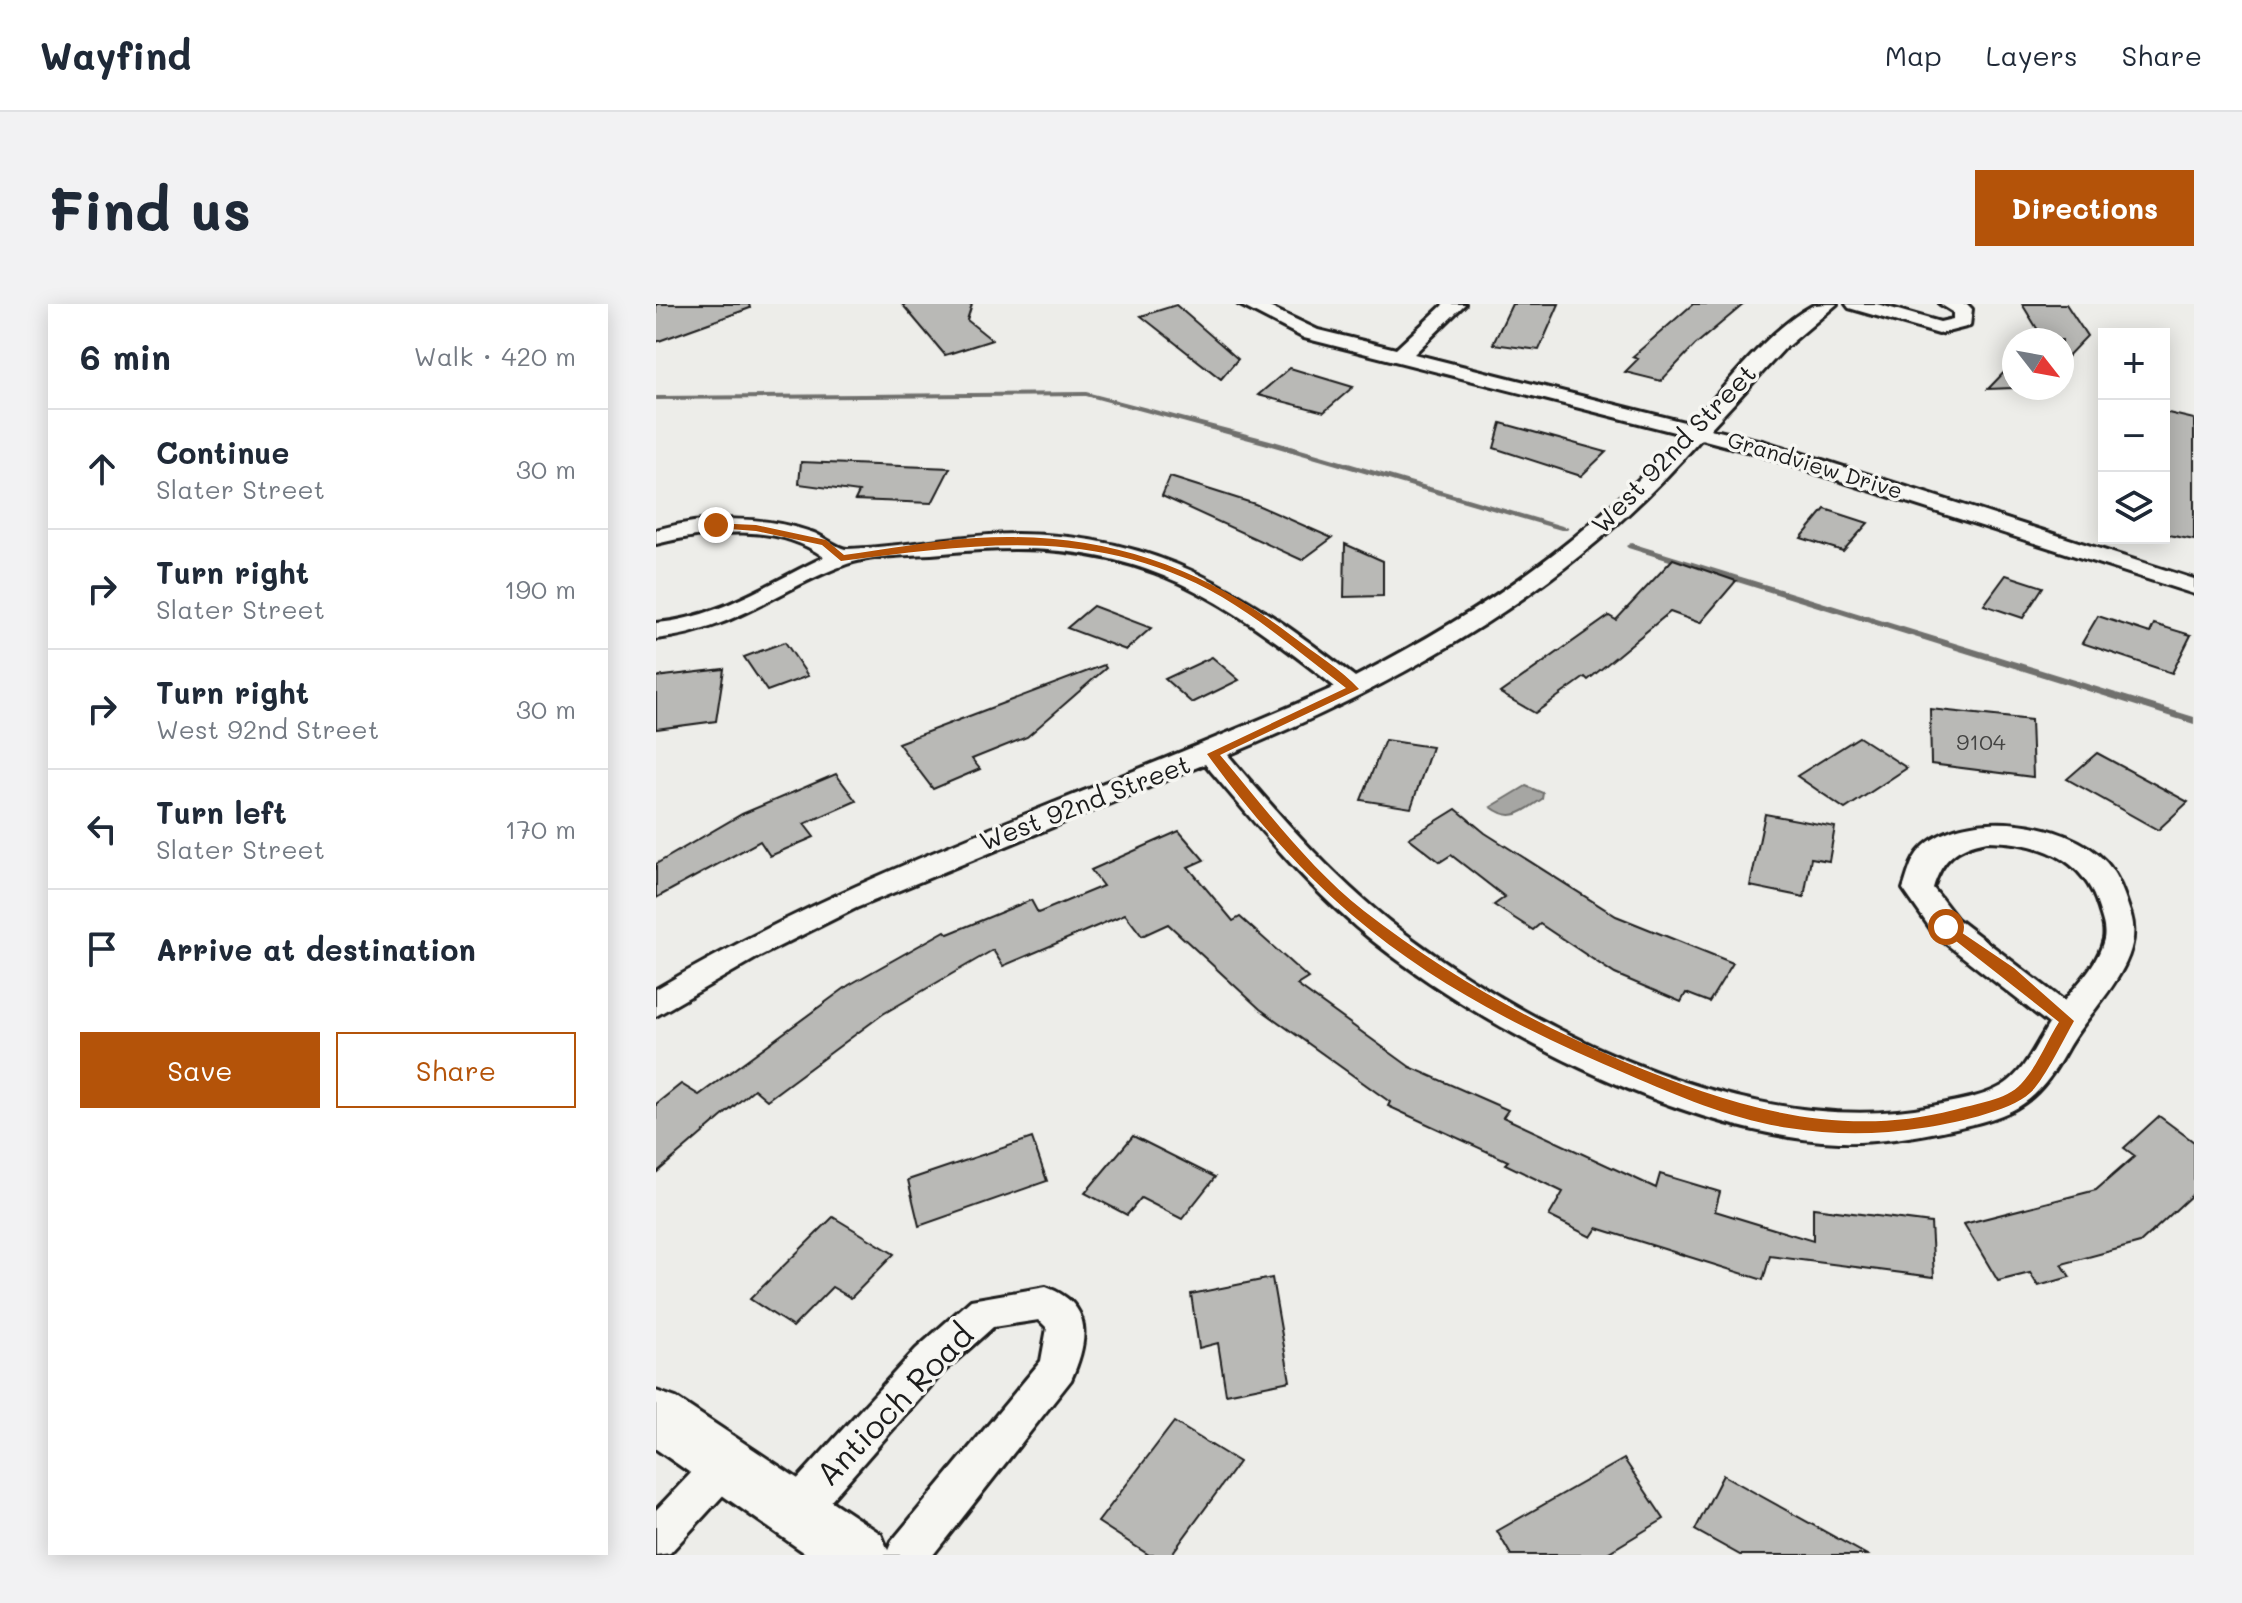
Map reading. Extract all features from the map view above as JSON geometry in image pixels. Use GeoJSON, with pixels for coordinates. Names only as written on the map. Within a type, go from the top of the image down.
{"type":"FeatureCollection","features":[{"type":"Feature","properties":{"kind":"main road","name":"Antioch Road"},"geometry":{"type":"LineString","coordinates":[[656,1417],[860,1555]]}},
{"type":"Feature","properties":{"kind":"street","name":"Grandview Drive"},"geometry":{"type":"LineString","coordinates":[[1248,304],[1311,334],[1812,462],[2194,587]]}},
{"type":"Feature","properties":{"kind":"street"},"geometry":{"type":"LineString","coordinates":[[1399,357],[1455,304]]}},
{"type":"Feature","properties":{"kind":"street","name":"West 92nd Street"},"geometry":{"type":"LineString","coordinates":[[656,1004],[704,972],[804,918],[952,853],[1212,754],[1354,689],[1444,641],[1522,590],[1588,540],[1643,489],[1759,360],[1827,304]]}},
{"type":"Feature","properties":{"kind":"street"},"geometry":{"type":"LineString","coordinates":[[1856,304],[1939,328],[1963,322],[1962,309],[1950,304]]}},
{"type":"Feature","properties":{"kind":"street"},"geometry":{"type":"LineString","coordinates":[[656,537],[716,525],[756,528],[826,543],[841,558]]}},
{"type":"Feature","properties":{"kind":"street"},"geometry":{"type":"LineString","coordinates":[[656,631],[672,631],[714,618],[841,558],[977,541],[1089,545],[1138,556],[1223,593],[1255,613],[1354,689]]}},
{"type":"Feature","properties":{"kind":"street"},"geometry":{"type":"LineString","coordinates":[[1212,754],[1290,846],[1356,912],[1437,972],[1539,1031],[1696,1098],[1786,1122],[1833,1128],[1890,1127],[1934,1121],[1992,1105],[2025,1090],[2067,1021],[2109,965],[2120,934],[2110,892],[2091,863],[2049,842],[2000,830],[1963,834],[1929,857],[1918,889],[1946,927],[2009,972],[2067,1021]]}},
{"type":"Feature","properties":{"kind":"street","name":"Antioch Road"},"geometry":{"type":"LineString","coordinates":[[796,1510],[929,1361],[984,1312],[1046,1303],[1067,1322],[1058,1368],[967,1484],[906,1555]]}},
{"type":"Feature","properties":{"kind":"street"},"geometry":{"type":"LineString","coordinates":[[656,1539],[725,1465]]}},
{"type":"Feature","properties":{"kind":"shaded area"},"geometry":{"type":"Polygon","coordinates":[[[1526,786],[1543,793],[1542,799],[1511,815],[1491,807],[1526,786]]]}},
{"type":"Feature","properties":{"kind":"building"},"geometry":{"type":"Polygon","coordinates":[[[656,304],[749,304],[750,308],[656,342],[656,304]]]}},
{"type":"Feature","properties":{"kind":"building"},"geometry":{"type":"Polygon","coordinates":[[[902,304],[972,304],[967,320],[992,340],[945,355],[902,304]]]}},
{"type":"Feature","properties":{"kind":"building"},"geometry":{"type":"Polygon","coordinates":[[[1512,304],[1559,304],[1539,350],[1493,344],[1512,304]]]}},
{"type":"Feature","properties":{"kind":"building"},"geometry":{"type":"Polygon","coordinates":[[[1693,304],[1744,304],[1695,345],[1661,381],[1625,372],[1638,359],[1632,357],[1693,304]]]}},
{"type":"Feature","properties":{"kind":"building"},"geometry":{"type":"Polygon","coordinates":[[[2022,304],[2066,304],[2087,336],[2074,350],[2074,328],[2037,328],[2022,304]]]}},
{"type":"Feature","properties":{"kind":"building"},"geometry":{"type":"Polygon","coordinates":[[[1176,305],[1238,359],[1221,379],[1141,316],[1176,305]]]}},
{"type":"Feature","properties":{"kind":"building"},"geometry":{"type":"Polygon","coordinates":[[[1290,368],[1353,387],[1324,412],[1258,395],[1290,368]]]}},
{"type":"Feature","properties":{"kind":"building"},"geometry":{"type":"Polygon","coordinates":[[[2002,374],[2002,388],[1988,389],[2002,374]]]}},
{"type":"Feature","properties":{"kind":"building"},"geometry":{"type":"Polygon","coordinates":[[[2170,413],[2194,419],[2194,540],[2170,535],[2170,413]]]}},
{"type":"Feature","properties":{"kind":"building"},"geometry":{"type":"Polygon","coordinates":[[[1501,423],[1606,452],[1581,476],[1494,448],[1501,423]]]}},
{"type":"Feature","properties":{"kind":"building"},"geometry":{"type":"Polygon","coordinates":[[[801,462],[950,468],[932,503],[855,500],[859,492],[799,484],[801,462]]]}},
{"type":"Feature","properties":{"kind":"building"},"geometry":{"type":"Polygon","coordinates":[[[1170,477],[1255,504],[1332,538],[1302,560],[1162,496],[1170,477]]]}},
{"type":"Feature","properties":{"kind":"building"},"geometry":{"type":"Polygon","coordinates":[[[1825,509],[1868,523],[1843,551],[1801,538],[1825,509]]]}},
{"type":"Feature","properties":{"kind":"building"},"geometry":{"type":"Polygon","coordinates":[[[1345,544],[1383,561],[1383,596],[1344,597],[1345,544]]]}},
{"type":"Feature","properties":{"kind":"building"},"geometry":{"type":"Polygon","coordinates":[[[1673,559],[1736,581],[1700,623],[1670,612],[1588,680],[1585,677],[1535,713],[1500,693],[1609,616],[1616,620],[1673,559]]]}},
{"type":"Feature","properties":{"kind":"building"},"geometry":{"type":"Polygon","coordinates":[[[2006,575],[2043,587],[2023,618],[1984,605],[2006,575]]]}},
{"type":"Feature","properties":{"kind":"building"},"geometry":{"type":"Polygon","coordinates":[[[1093,606],[1151,628],[1126,650],[1067,628],[1093,606]]]}},
{"type":"Feature","properties":{"kind":"building"},"geometry":{"type":"Polygon","coordinates":[[[2098,616],[2150,633],[2154,624],[2191,635],[2172,673],[2082,643],[2098,616]]]}},
{"type":"Feature","properties":{"kind":"building"},"geometry":{"type":"Polygon","coordinates":[[[785,642],[808,676],[767,691],[744,657],[785,642]]]}},
{"type":"Feature","properties":{"kind":"building"},"geometry":{"type":"Polygon","coordinates":[[[1212,657],[1239,680],[1192,703],[1165,679],[1212,657]]]}},
{"type":"Feature","properties":{"kind":"building"},"geometry":{"type":"Polygon","coordinates":[[[1104,665],[1106,668],[1027,737],[972,759],[980,769],[933,789],[898,743],[1104,665]]]}},
{"type":"Feature","properties":{"kind":"building"},"geometry":{"type":"Polygon","coordinates":[[[724,669],[716,721],[656,729],[656,677],[724,669]]]}},
{"type":"Feature","properties":{"kind":"building"},"geometry":{"type":"Polygon","coordinates":[[[1930,709],[2031,720],[2033,777],[1931,764],[1930,709]]]}},
{"type":"Feature","properties":{"kind":"building"},"geometry":{"type":"Polygon","coordinates":[[[1859,737],[1907,768],[1845,809],[1797,776],[1859,737]]]}},
{"type":"Feature","properties":{"kind":"building"},"geometry":{"type":"Polygon","coordinates":[[[1385,740],[1432,747],[1411,808],[1361,800],[1385,740]]]}},
{"type":"Feature","properties":{"kind":"building"},"geometry":{"type":"Polygon","coordinates":[[[2097,753],[2188,802],[2158,830],[2067,779],[2097,753]]]}},
{"type":"Feature","properties":{"kind":"building"},"geometry":{"type":"Polygon","coordinates":[[[836,774],[856,801],[804,824],[814,837],[770,856],[760,841],[656,898],[656,864],[742,814],[836,774]]]}},
{"type":"Feature","properties":{"kind":"building"},"geometry":{"type":"Polygon","coordinates":[[[1456,809],[1485,833],[1616,916],[1733,963],[1709,1002],[1686,993],[1681,1002],[1615,974],[1540,924],[1533,930],[1494,905],[1505,897],[1451,855],[1440,862],[1409,838],[1456,809]]]}},
{"type":"Feature","properties":{"kind":"building"},"geometry":{"type":"Polygon","coordinates":[[[1765,814],[1835,827],[1829,861],[1811,858],[1804,897],[1750,886],[1765,814]]]}},
{"type":"Feature","properties":{"kind":"building"},"geometry":{"type":"Polygon","coordinates":[[[1179,831],[1204,860],[1188,867],[1233,921],[1240,917],[1308,978],[1297,985],[1410,1067],[1508,1110],[1503,1117],[1656,1188],[1660,1174],[1720,1192],[1715,1211],[1813,1241],[1813,1208],[1931,1223],[1934,1277],[1770,1256],[1763,1280],[1597,1228],[1591,1237],[1549,1216],[1563,1192],[1505,1164],[1508,1161],[1388,1106],[1390,1102],[1260,1009],[1168,924],[1142,936],[1125,914],[1003,966],[993,950],[883,1014],[767,1100],[754,1089],[656,1173],[656,1104],[681,1084],[699,1095],[849,985],[945,931],[948,934],[1031,900],[1038,913],[1103,886],[1091,870],[1179,831]]]}},
{"type":"Feature","properties":{"kind":"building"},"geometry":{"type":"Polygon","coordinates":[[[2159,1116],[2194,1142],[2194,1193],[2140,1243],[2062,1264],[2070,1277],[2038,1286],[2030,1273],[1998,1281],[1964,1224],[2096,1190],[2135,1156],[2124,1148],[2159,1116]]]}},
{"type":"Feature","properties":{"kind":"building"},"geometry":{"type":"Polygon","coordinates":[[[1133,1136],[1215,1177],[1182,1219],[1141,1198],[1127,1215],[1085,1193],[1133,1136]]]}},
{"type":"Feature","properties":{"kind":"building"},"geometry":{"type":"Polygon","coordinates":[[[1032,1138],[1047,1181],[919,1226],[908,1180],[1032,1138]]]}},
{"type":"Feature","properties":{"kind":"building"},"geometry":{"type":"Polygon","coordinates":[[[833,1217],[894,1254],[851,1298],[832,1287],[793,1327],[750,1299],[833,1217]]]}},
{"type":"Feature","properties":{"kind":"building"},"geometry":{"type":"Polygon","coordinates":[[[1272,1278],[1290,1381],[1226,1394],[1218,1343],[1199,1348],[1191,1294],[1272,1278]]]}},
{"type":"Feature","properties":{"kind":"building"},"geometry":{"type":"Polygon","coordinates":[[[1174,1422],[1239,1462],[1171,1555],[1149,1555],[1098,1522],[1174,1422]]]}},
{"type":"Feature","properties":{"kind":"building"},"geometry":{"type":"Polygon","coordinates":[[[1624,1459],[1664,1519],[1604,1555],[1511,1555],[1497,1531],[1624,1459]]]}},
{"type":"Feature","properties":{"kind":"building"},"geometry":{"type":"Polygon","coordinates":[[[1723,1475],[1867,1555],[1740,1555],[1695,1530],[1723,1475]]]}},
{"type":"Feature","properties":{"kind":"waterway"},"geometry":{"type":"LineString","coordinates":[[656,398],[1086,394],[1267,442],[1564,528]]}},
{"type":"Feature","properties":{"kind":"waterway"},"geometry":{"type":"LineString","coordinates":[[1631,546],[2194,721]]}},
{"type":"Feature","properties":{"kind":"route"},"geometry":{"type":"LineString","coordinates":[[716,525],[756,528],[826,543],[841,558],[977,541],[1089,545],[1138,556],[1223,593],[1255,613],[1354,689],[1212,754],[1290,846],[1356,912],[1437,972],[1539,1031],[1635,1075],[1696,1098],[1786,1122],[1833,1128],[1890,1127],[1934,1121],[1992,1105],[2025,1090],[2067,1021],[2009,972],[1946,927]]}}]}
